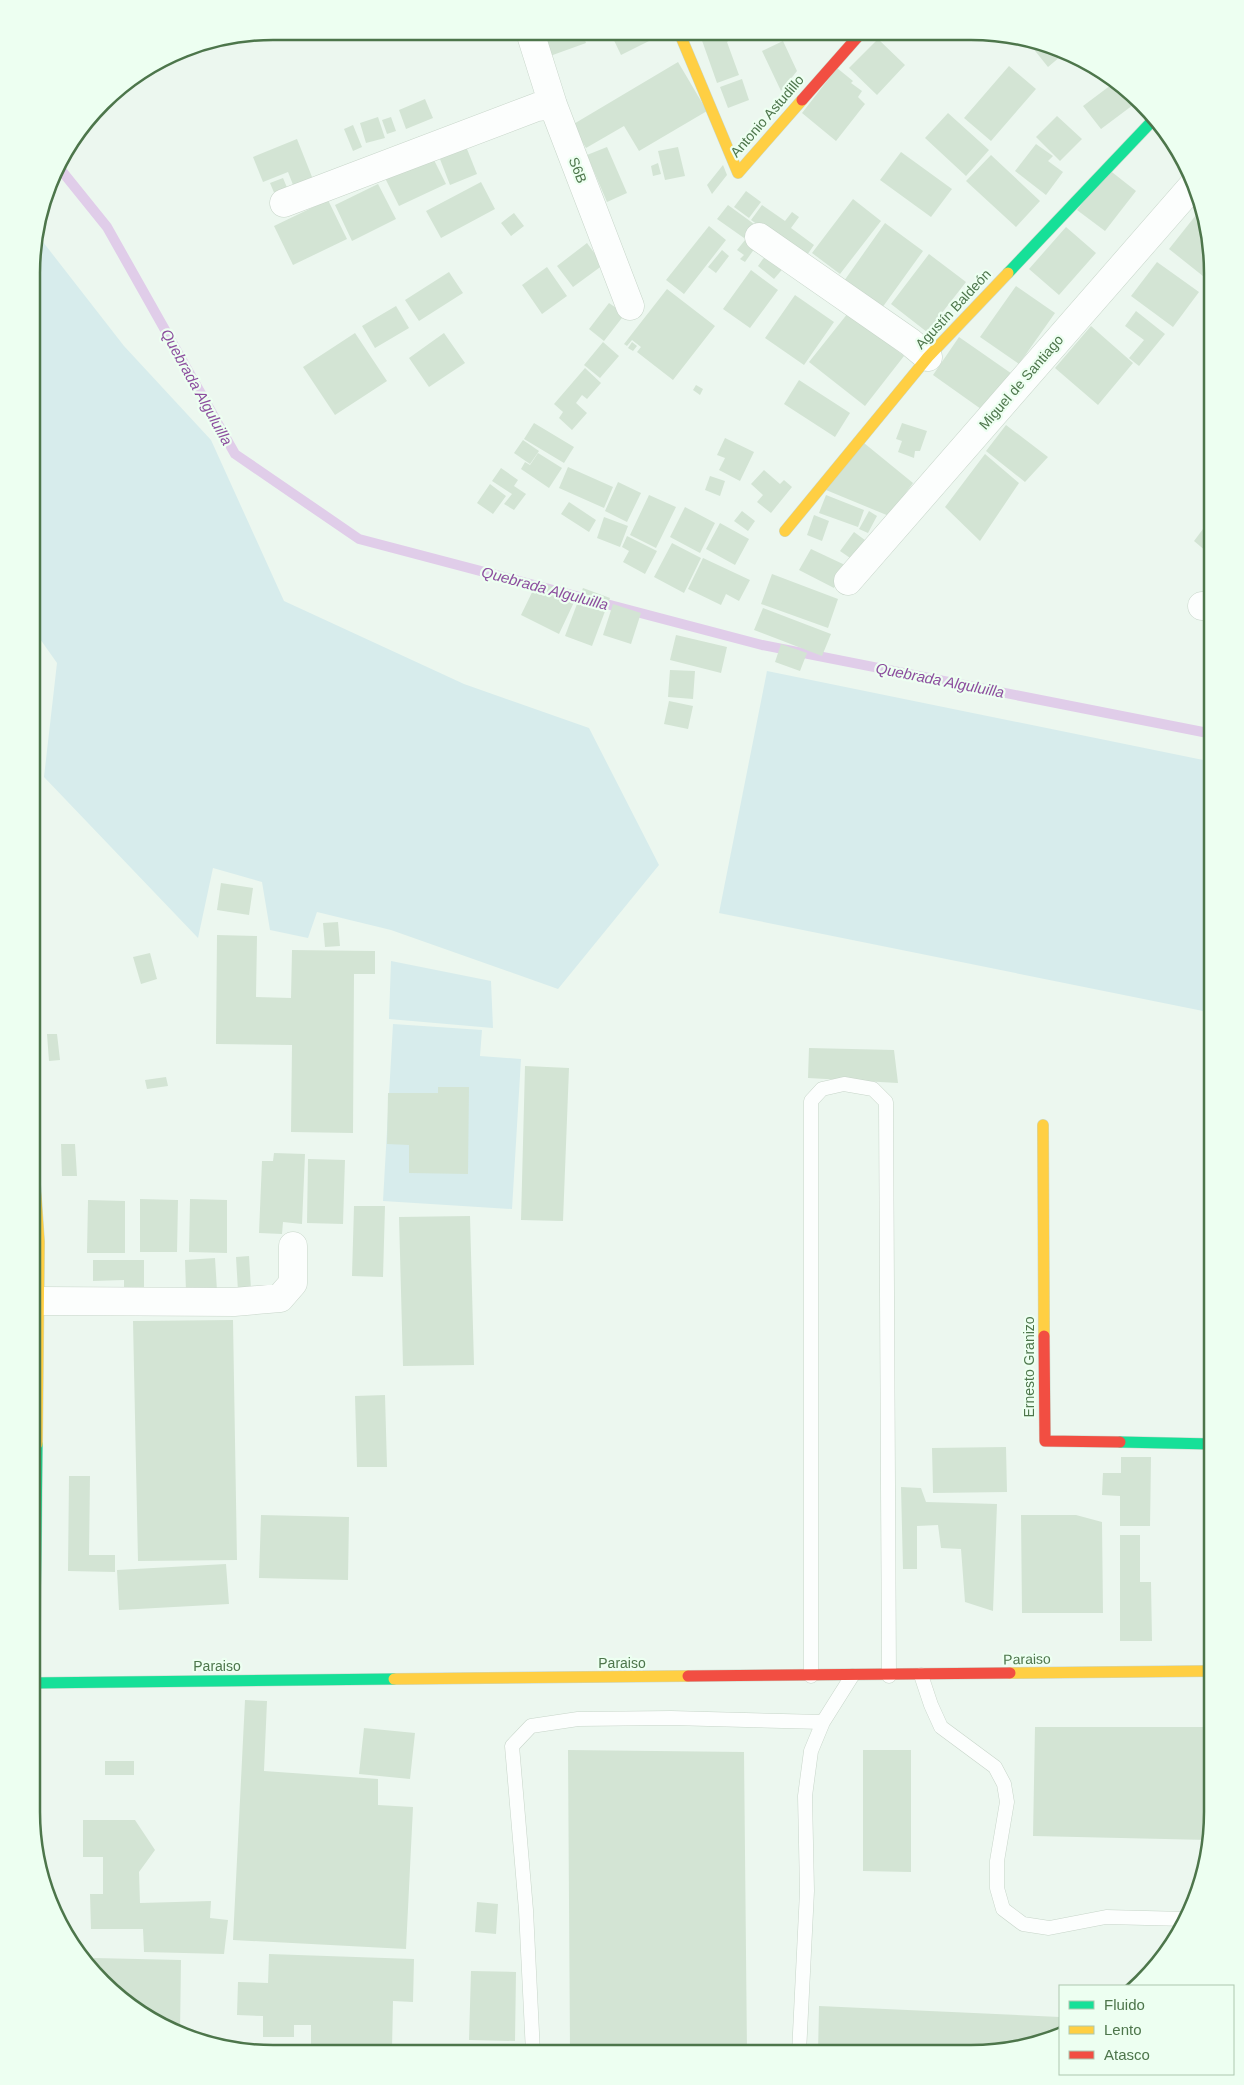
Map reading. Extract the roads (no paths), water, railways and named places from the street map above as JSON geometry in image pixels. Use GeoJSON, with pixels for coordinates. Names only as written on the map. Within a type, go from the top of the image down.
{"type":"FeatureCollection","features":[{"type":"Feature","properties":{"kind":"street","name":"S6B"},"geometry":{"type":"LineString","coordinates":[[533,40],[553,105],[630,306]]}},
{"type":"Feature","properties":{"kind":"street","name":"Antonio Astudillo"},"geometry":{"type":"LineString","coordinates":[[682,40],[738,172],[855,40]]}},
{"type":"Feature","properties":{"kind":"street"},"geometry":{"type":"LineString","coordinates":[[284,203],[537,107],[553,105]]}},
{"type":"Feature","properties":{"kind":"street","name":"Agustín Baldeón"},"geometry":{"type":"LineString","coordinates":[[785,531],[928,356],[1150,124]]}},
{"type":"Feature","properties":{"kind":"street","name":"Miguel de Santiago"},"geometry":{"type":"LineString","coordinates":[[848,581],[1189,190]]}},
{"type":"Feature","properties":{"kind":"street"},"geometry":{"type":"LineString","coordinates":[[759,237],[928,356]]}},
{"type":"Feature","properties":{"kind":"street","name":"Ernesto Granizo"},"geometry":{"type":"LineString","coordinates":[[1043,1125],[1045,1441],[1204,1444]]}},
{"type":"Feature","properties":{"kind":"street"},"geometry":{"type":"LineString","coordinates":[[40,1301],[234,1302],[280,1298],[293,1283],[294,1246]]}},
{"type":"Feature","properties":{"kind":"street","name":"Paraiso"},"geometry":{"type":"LineString","coordinates":[[40,1683],[889,1676],[1204,1671]]}},
{"type":"Feature","properties":{"kind":"lane"},"geometry":{"type":"LineString","coordinates":[[811,1676],[811,1101],[822,1089],[844,1084],[872,1089],[886,1102],[889,1676]]}},
{"type":"Feature","properties":{"kind":"lane"},"geometry":{"type":"LineString","coordinates":[[921,1675],[931,1705],[941,1726],[995,1767],[1004,1784],[1008,1802],[997,1861],[997,1888],[1003,1909],[1023,1924],[1049,1928],[1106,1917],[1178,1919]]}},
{"type":"Feature","properties":{"kind":"lane"},"geometry":{"type":"LineString","coordinates":[[799,2045],[807,1891],[805,1796],[811,1751],[822,1722],[852,1676]]}},
{"type":"Feature","properties":{"kind":"lane"},"geometry":{"type":"LineString","coordinates":[[533,2045],[526,1910],[512,1746],[531,1726],[578,1719],[671,1718],[822,1722]]}},
{"type":"Feature","properties":{"kind":"waterway","name":"Quebrada Alguluilla"},"geometry":{"type":"LineString","coordinates":[[63,172],[107,227],[235,454],[359,539],[762,645],[1204,732]]}}]}
